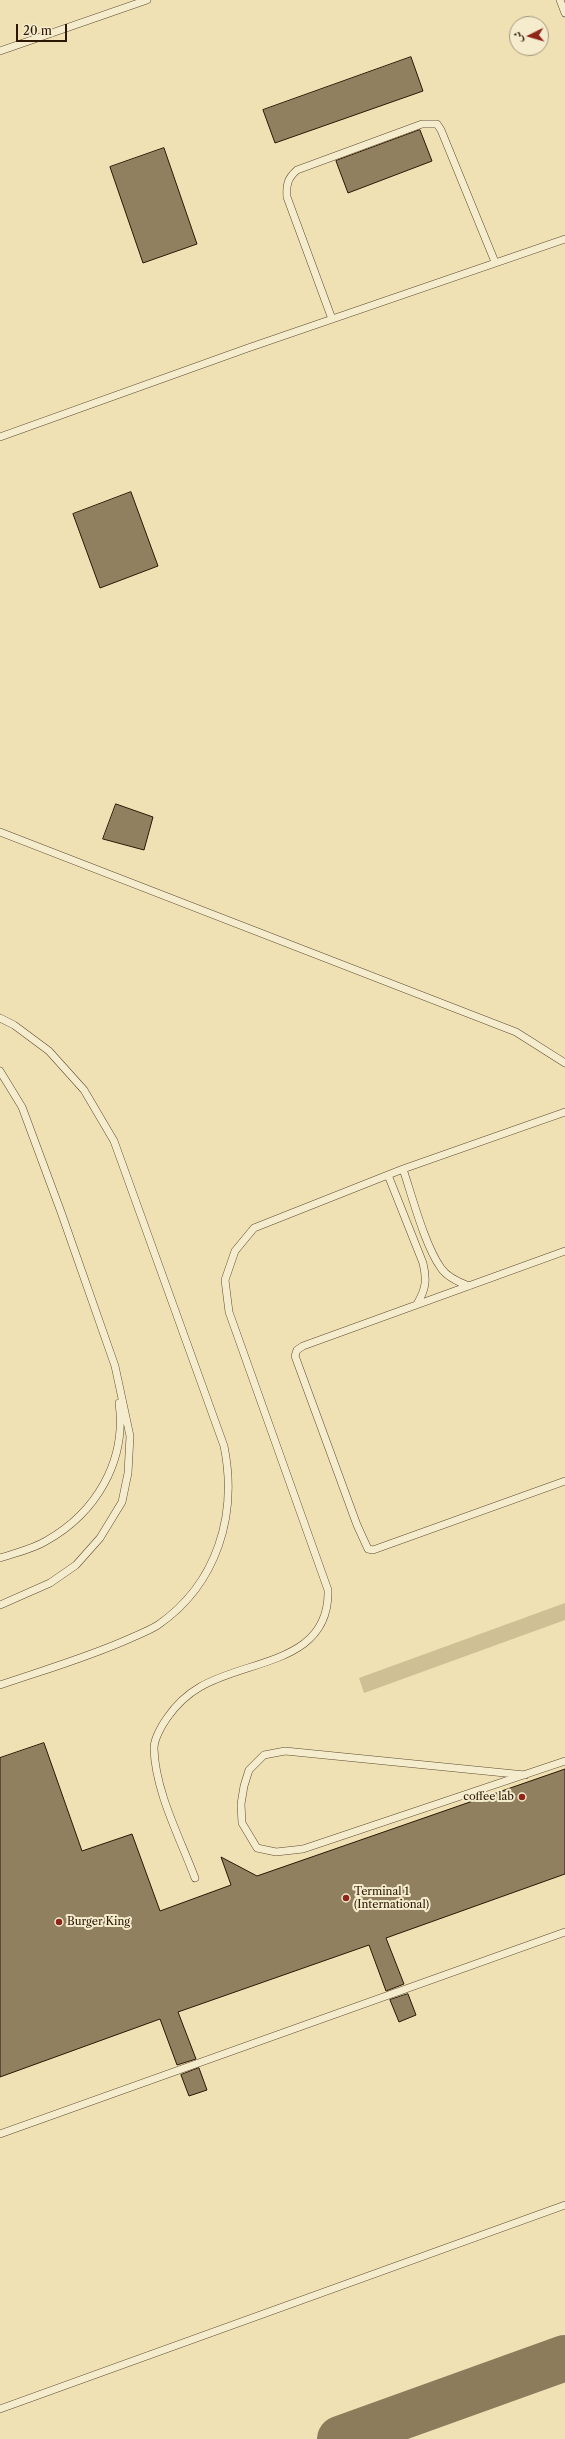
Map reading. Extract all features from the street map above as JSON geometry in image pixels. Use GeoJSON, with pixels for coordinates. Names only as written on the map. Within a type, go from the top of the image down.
{"type":"FeatureCollection","features":[{"type":"Feature","properties":{"kind":"lane"},"geometry":{"type":"LineString","coordinates":[[0,52],[147,0]]}},
{"type":"Feature","properties":{"kind":"lane"},"geometry":{"type":"LineString","coordinates":[[560,0],[565,13]]}},
{"type":"Feature","properties":{"kind":"lane"},"geometry":{"type":"LineString","coordinates":[[332,319],[287,197],[286,186],[290,177],[297,170],[422,124],[437,124],[441,130],[495,262]]}},
{"type":"Feature","properties":{"kind":"lane"},"geometry":{"type":"LineString","coordinates":[[0,437],[332,319],[565,239]]}},
{"type":"Feature","properties":{"kind":"lane"},"geometry":{"type":"LineString","coordinates":[[0,832],[516,1032],[565,1063]]}},
{"type":"Feature","properties":{"kind":"lane"},"geometry":{"type":"LineString","coordinates":[[0,1018],[49,1052],[84,1090],[114,1141],[224,1446],[229,1468],[230,1493],[226,1524],[213,1560],[196,1591],[158,1625],[107,1649],[0,1685]]}},
{"type":"Feature","properties":{"kind":"lane"},"geometry":{"type":"LineString","coordinates":[[0,1071],[22,1107],[62,1212],[114,1366],[130,1436],[128,1473],[122,1502],[100,1538],[76,1564],[50,1583],[0,1605]]}},
{"type":"Feature","properties":{"kind":"lane"},"geometry":{"type":"LineString","coordinates":[[195,1878],[158,1779],[154,1746],[163,1724],[177,1704],[200,1687],[283,1656],[302,1646],[319,1630],[328,1603],[328,1590],[228,1312],[226,1280],[235,1251],[254,1228],[403,1169],[565,1112]]}},
{"type":"Feature","properties":{"kind":"lane"},"geometry":{"type":"LineString","coordinates":[[403,1169],[433,1254],[441,1268],[453,1280],[469,1286]]}},
{"type":"Feature","properties":{"kind":"lane"},"geometry":{"type":"LineString","coordinates":[[388,1175],[423,1263],[427,1277],[424,1292],[417,1304]]}},
{"type":"Feature","properties":{"kind":"lane"},"geometry":{"type":"LineString","coordinates":[[565,1251],[303,1346],[298,1350],[295,1356],[365,1545],[373,1550],[565,1482]]}},
{"type":"Feature","properties":{"kind":"lane"},"geometry":{"type":"LineString","coordinates":[[0,1558],[46,1542],[79,1518],[109,1477],[120,1442],[120,1407],[114,1366]]}},
{"type":"Feature","properties":{"kind":"lane"},"geometry":{"type":"LineString","coordinates":[[525,1775],[285,1751],[264,1755],[249,1770],[241,1804],[242,1824],[257,1848],[276,1852],[302,1849],[525,1775],[565,1761]]}},
{"type":"Feature","properties":{"kind":"lane"},"geometry":{"type":"LineString","coordinates":[[0,2134],[565,1932]]}},
{"type":"Feature","properties":{"kind":"lane"},"geometry":{"type":"LineString","coordinates":[[0,2408],[565,2205]]}},
{"type":"Feature","properties":{"kind":"shaded area"},"geometry":{"type":"Polygon","coordinates":[[[565,1603],[565,1620],[364,1693],[359,1678],[565,1603]]]}},
{"type":"Feature","properties":{"kind":"building"},"geometry":{"type":"Polygon","coordinates":[[[411,57],[423,91],[275,143],[263,110],[411,57]]]}},
{"type":"Feature","properties":{"kind":"building"},"geometry":{"type":"Polygon","coordinates":[[[420,130],[432,161],[348,193],[336,161],[420,130]]]}},
{"type":"Feature","properties":{"kind":"building"},"geometry":{"type":"Polygon","coordinates":[[[164,148],[197,244],[143,263],[110,167],[164,148]]]}},
{"type":"Feature","properties":{"kind":"building"},"geometry":{"type":"Polygon","coordinates":[[[131,492],[158,566],[100,588],[73,514],[131,492]]]}},
{"type":"Feature","properties":{"kind":"building"},"geometry":{"type":"Polygon","coordinates":[[[116,804],[153,817],[144,850],[103,839],[116,804]]]}},
{"type":"Feature","properties":{"kind":"building","name":"Terminal 1 (International)"},"geometry":{"type":"Polygon","coordinates":[[[44,1743],[82,1851],[132,1834],[160,1911],[231,1885],[221,1857],[257,1876],[565,1769],[565,1874],[386,1938],[404,1984],[386,1991],[369,1945],[178,2012],[196,2059],[177,2065],[160,2019],[0,2077],[0,1758],[44,1743]]]}},
{"type":"Feature","properties":{"kind":"building"},"geometry":{"type":"Polygon","coordinates":[[[408,1994],[416,2015],[399,2022],[390,2000],[408,1994]]]}},
{"type":"Feature","properties":{"kind":"building"},"geometry":{"type":"Polygon","coordinates":[[[199,2068],[207,2090],[189,2096],[181,2075],[199,2068]]]}},
{"type":"Feature","properties":{"kind":"taxiway"},"geometry":{"type":"LineString","coordinates":[[340,2439],[565,2358]]}},
{"type":"Feature","properties":{"kind":"place","name":"coffee lab"},"geometry":{"type":"Point","coordinates":[522,1797]}},
{"type":"Feature","properties":{"kind":"place","name":"Terminal 1 (International)"},"geometry":{"type":"Point","coordinates":[346,1898]}},
{"type":"Feature","properties":{"kind":"place","name":"Burger King"},"geometry":{"type":"Point","coordinates":[59,1922]}}]}
